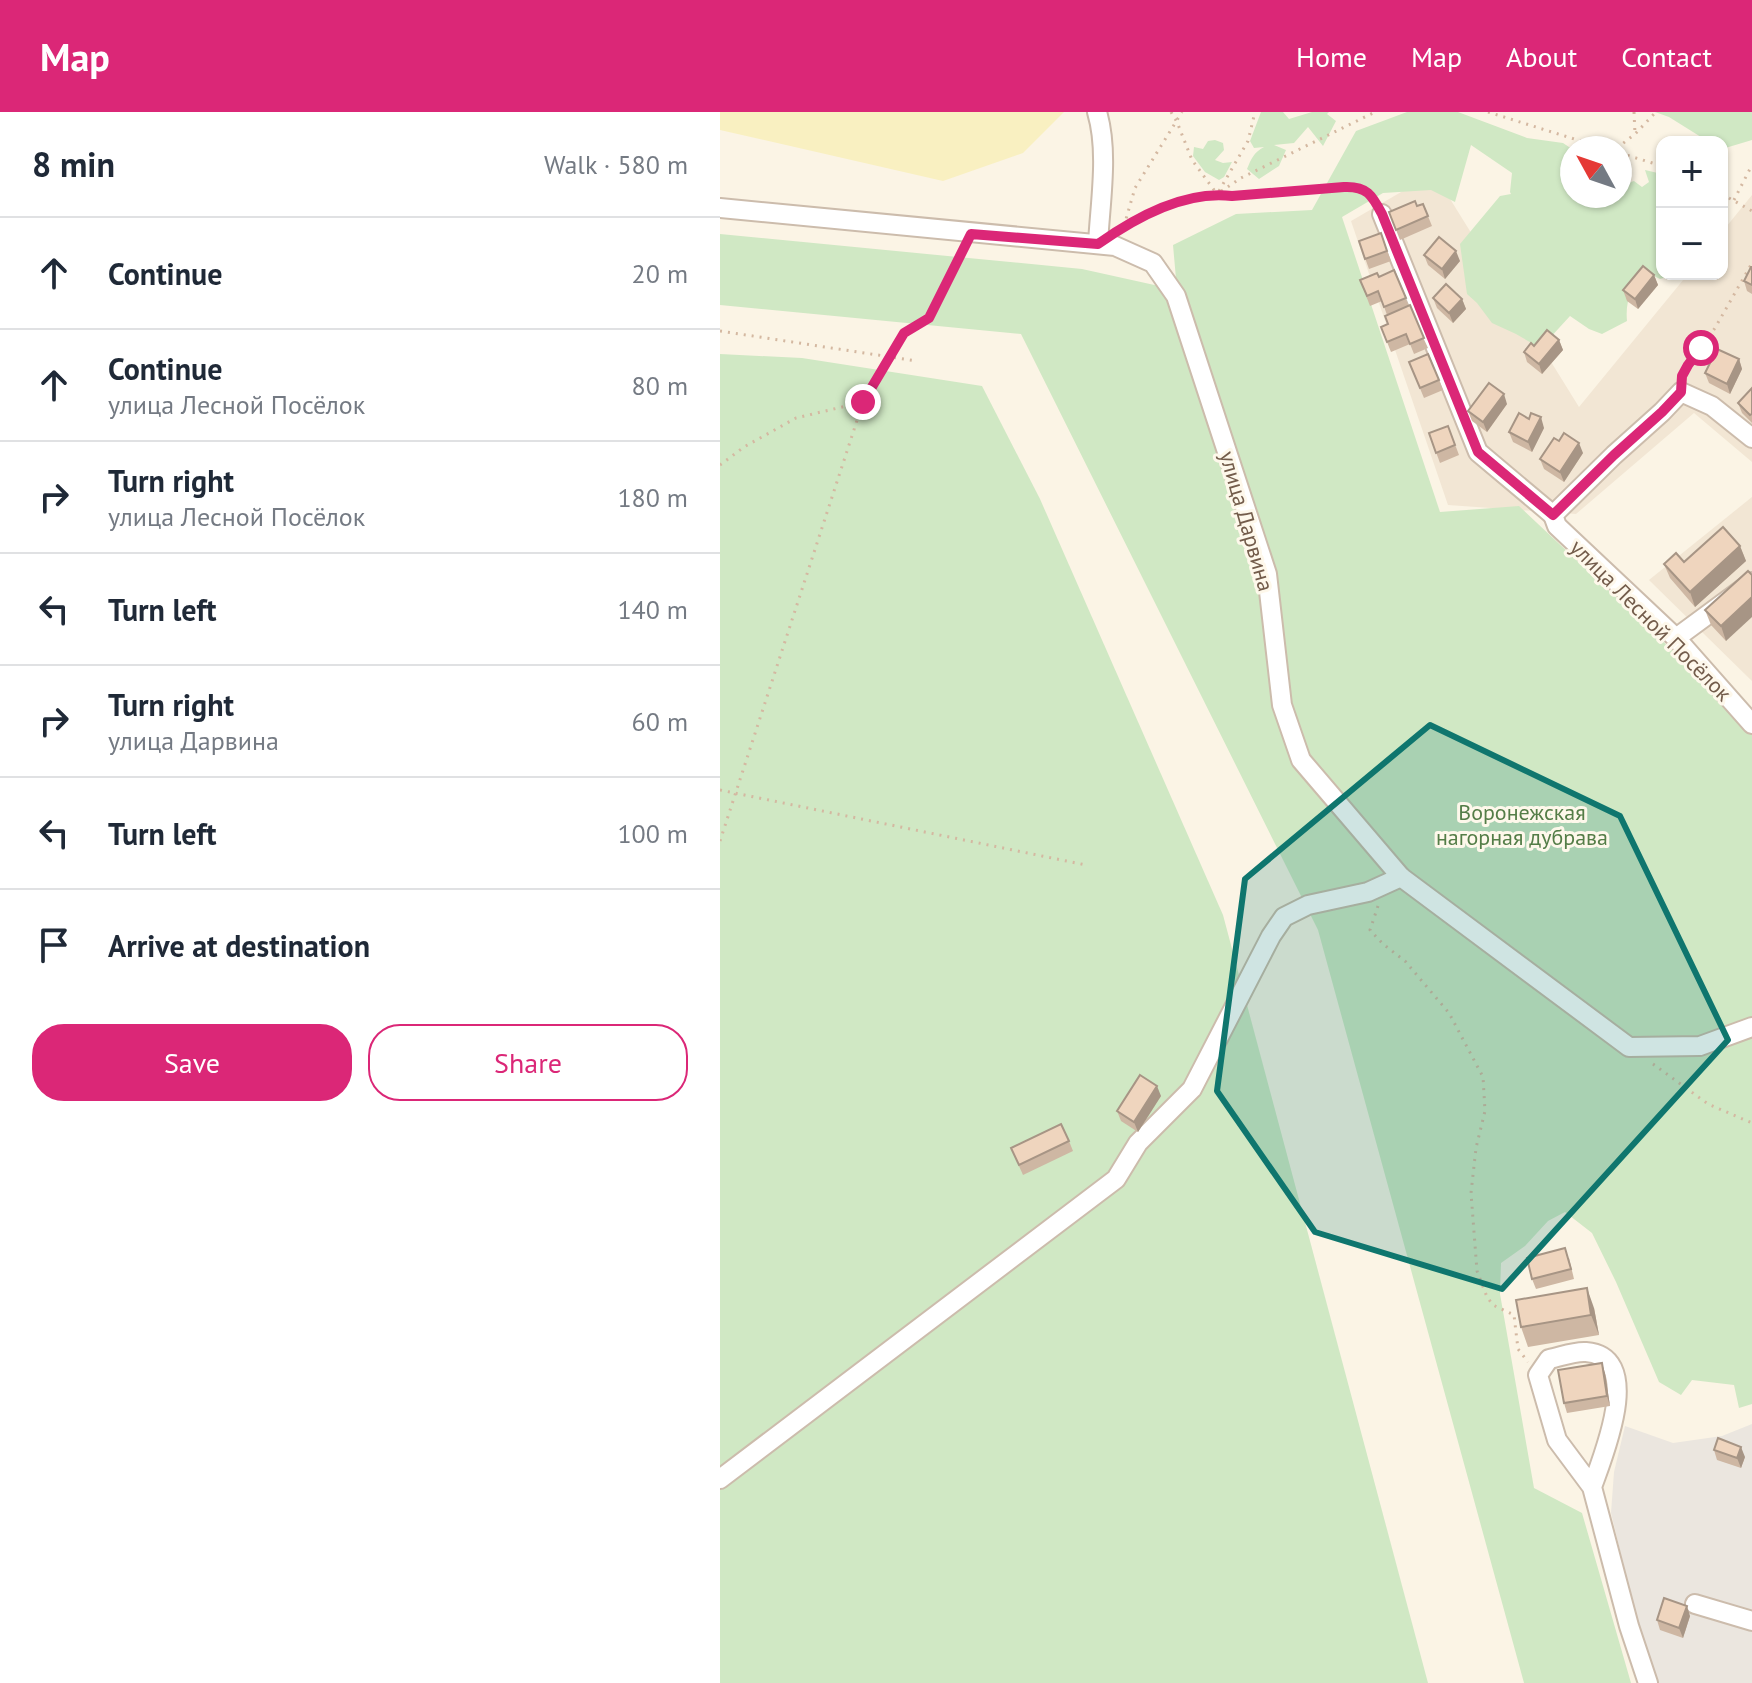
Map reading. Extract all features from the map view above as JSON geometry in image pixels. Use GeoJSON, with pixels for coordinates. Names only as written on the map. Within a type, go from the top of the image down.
{"type":"FeatureCollection","features":[{"type":"Feature","properties":{"kind":"street"},"geometry":{"type":"LineString","coordinates":[[1097,112],[1103,150],[1098,244]]}},
{"type":"Feature","properties":{"kind":"street","name":"улица Дарвина"},"geometry":{"type":"LineString","coordinates":[[720,208],[1115,246],[1153,263],[1176,296],[1267,574],[1282,705],[1301,760],[1401,877],[1629,1047],[1700,1046],[1752,1027]]}},
{"type":"Feature","properties":{"kind":"street","name":"улица Лесной Посёлок"},"geometry":{"type":"LineString","coordinates":[[1382,214],[1478,452],[1553,515],[1557,526],[1676,638],[1752,724]]}},
{"type":"Feature","properties":{"kind":"street"},"geometry":{"type":"LineString","coordinates":[[1553,515],[1681,392],[1712,406],[1752,438]]}},
{"type":"Feature","properties":{"kind":"street"},"geometry":{"type":"LineString","coordinates":[[1676,638],[1752,582]]}},
{"type":"Feature","properties":{"kind":"street"},"geometry":{"type":"LineString","coordinates":[[720,1479],[1116,1179],[1138,1143],[1192,1089],[1271,936],[1284,917],[1308,905],[1368,892],[1401,877]]}},
{"type":"Feature","properties":{"kind":"street"},"geometry":{"type":"LineString","coordinates":[[1592,1487],[1613,1425],[1618,1394],[1612,1367],[1602,1355],[1583,1352],[1549,1359],[1538,1375],[1557,1440],[1592,1487],[1629,1626],[1648,1683]]}},
{"type":"Feature","properties":{"kind":"street"},"geometry":{"type":"LineString","coordinates":[[1695,1604],[1752,1621]]}},
{"type":"Feature","properties":{"kind":"path"},"geometry":{"type":"LineString","coordinates":[[1171,112],[1192,160],[1217,194],[1232,196],[1357,186],[1368,191],[1382,214]]}},
{"type":"Feature","properties":{"kind":"path"},"geometry":{"type":"LineString","coordinates":[[1124,226],[1135,188],[1182,112]]}},
{"type":"Feature","properties":{"kind":"path"},"geometry":{"type":"LineString","coordinates":[[1217,194],[1248,141],[1255,112]]}},
{"type":"Feature","properties":{"kind":"path"},"geometry":{"type":"LineString","coordinates":[[1098,244],[1124,226],[1168,206],[1217,194],[1241,178],[1375,112]]}},
{"type":"Feature","properties":{"kind":"path"},"geometry":{"type":"LineString","coordinates":[[1488,112],[1565,136]]}},
{"type":"Feature","properties":{"kind":"path"},"geometry":{"type":"LineString","coordinates":[[1634,112],[1635,134]]}},
{"type":"Feature","properties":{"kind":"path"},"geometry":{"type":"LineString","coordinates":[[1632,136],[1656,112]]}},
{"type":"Feature","properties":{"kind":"path"},"geometry":{"type":"LineString","coordinates":[[1632,157],[1656,164]]}},
{"type":"Feature","properties":{"kind":"path"},"geometry":{"type":"LineString","coordinates":[[1734,200],[1752,165]]}},
{"type":"Feature","properties":{"kind":"path"},"geometry":{"type":"LineString","coordinates":[[1728,197],[1752,211]]}},
{"type":"Feature","properties":{"kind":"path"},"geometry":{"type":"LineString","coordinates":[[720,841],[863,402],[904,333],[929,318],[971,234]]}},
{"type":"Feature","properties":{"kind":"path"},"geometry":{"type":"LineString","coordinates":[[1681,392],[1682,376],[1688,365],[1715,328],[1752,263]]}},
{"type":"Feature","properties":{"kind":"path"},"geometry":{"type":"LineString","coordinates":[[720,331],[917,361]]}},
{"type":"Feature","properties":{"kind":"path"},"geometry":{"type":"LineString","coordinates":[[720,465],[744,447],[796,418],[863,402]]}},
{"type":"Feature","properties":{"kind":"path"},"geometry":{"type":"LineString","coordinates":[[720,790],[1086,865]]}},
{"type":"Feature","properties":{"kind":"path"},"geometry":{"type":"LineString","coordinates":[[1380,901],[1370,930],[1405,961],[1449,1013],[1483,1077],[1485,1111],[1476,1148],[1471,1193],[1477,1271],[1493,1305],[1514,1315],[1518,1349],[1538,1375]]}},
{"type":"Feature","properties":{"kind":"path"},"geometry":{"type":"LineString","coordinates":[[1652,1063],[1708,1104],[1752,1123]]}},
{"type":"Feature","properties":{"kind":"highlighted area"},"geometry":{"type":"Polygon","coordinates":[[[1430,725],[1620,816],[1728,1040],[1502,1289],[1315,1232],[1217,1091],[1245,879],[1430,725]]]}},
{"type":"Feature","properties":{"kind":"shaded area"},"geometry":{"type":"Polygon","coordinates":[[[1434,173],[1579,407],[1683,280],[1728,280],[1728,225],[1752,195],[1752,462],[1694,413],[1576,514],[1448,505],[1351,221],[1434,173]]]}},
{"type":"Feature","properties":{"kind":"shaded area"},"geometry":{"type":"Polygon","coordinates":[[[1752,497],[1752,681],[1649,580],[1752,497]]]}},
{"type":"Feature","properties":{"kind":"shaded area"},"geometry":{"type":"Polygon","coordinates":[[[1752,1424],[1752,1683],[1658,1683],[1640,1634],[1611,1513],[1614,1472],[1625,1426],[1673,1443],[1722,1436],[1752,1424]]]}},
{"type":"Feature","properties":{"kind":"green space"},"geometry":{"type":"Polygon","coordinates":[[[1261,112],[1283,112],[1289,119],[1312,112],[1329,112],[1327,114],[1336,121],[1323,146],[1308,127],[1294,143],[1274,145],[1286,150],[1279,166],[1259,179],[1247,169],[1253,156],[1264,147],[1254,148],[1250,141],[1261,112]]]}},
{"type":"Feature","properties":{"kind":"green space","name":"Воронежская нагорная дубрава"},"geometry":{"type":"Polygon","coordinates":[[[1407,112],[1458,112],[1527,138],[1560,143],[1560,208],[1632,208],[1632,182],[1642,187],[1649,182],[1645,170],[1656,173],[1656,277],[1646,272],[1637,283],[1630,294],[1627,321],[1602,334],[1570,316],[1548,340],[1535,345],[1492,323],[1467,294],[1460,244],[1500,196],[1511,194],[1512,173],[1471,145],[1455,202],[1431,190],[1383,193],[1342,217],[1440,512],[1519,506],[1722,697],[1752,733],[1752,1404],[1739,1408],[1734,1385],[1692,1380],[1681,1395],[1659,1382],[1592,1233],[1565,1212],[1548,1221],[1525,1246],[1501,1263],[1500,1294],[1534,1488],[1582,1513],[1631,1683],[1524,1683],[1318,930],[1021,334],[720,305],[720,234],[1082,269],[1177,290],[1173,245],[1236,214],[1312,210],[1356,131],[1407,112]]]}},
{"type":"Feature","properties":{"kind":"green space"},"geometry":{"type":"Polygon","coordinates":[[[1655,112],[1752,112],[1752,140],[1728,147],[1728,136],[1699,136],[1655,112]]]}},
{"type":"Feature","properties":{"kind":"green space"},"geometry":{"type":"Polygon","coordinates":[[[1208,141],[1223,143],[1224,150],[1215,160],[1232,162],[1219,180],[1205,172],[1193,156],[1194,147],[1203,149],[1208,141]]]}},
{"type":"Feature","properties":{"kind":"green space"},"geometry":{"type":"Polygon","coordinates":[[[720,354],[802,358],[982,386],[1040,499],[1223,915],[1428,1683],[720,1683],[720,354]]]}},
{"type":"Feature","properties":{"kind":"sand"},"geometry":{"type":"Polygon","coordinates":[[[720,112],[1064,112],[1023,153],[943,181],[720,130],[720,112]]]}},
{"type":"Feature","properties":{"kind":"building"},"geometry":{"type":"Polygon","coordinates":[[[1415,201],[1417,206],[1423,204],[1428,216],[1396,230],[1389,212],[1415,201]]]}},
{"type":"Feature","properties":{"kind":"building"},"geometry":{"type":"Polygon","coordinates":[[[1381,233],[1387,251],[1365,259],[1359,241],[1381,233]]]}},
{"type":"Feature","properties":{"kind":"building"},"geometry":{"type":"Polygon","coordinates":[[[1439,237],[1456,251],[1442,269],[1424,255],[1439,237]]]}},
{"type":"Feature","properties":{"kind":"building"},"geometry":{"type":"Polygon","coordinates":[[[1643,266],[1654,275],[1635,299],[1623,290],[1643,266]]]}},
{"type":"Feature","properties":{"kind":"building"},"geometry":{"type":"Polygon","coordinates":[[[1752,267],[1752,285],[1744,281],[1752,267]]]}},
{"type":"Feature","properties":{"kind":"building"},"geometry":{"type":"Polygon","coordinates":[[[1394,270],[1406,298],[1384,307],[1378,291],[1367,296],[1360,280],[1377,273],[1379,277],[1394,270]]]}},
{"type":"Feature","properties":{"kind":"building"},"geometry":{"type":"Polygon","coordinates":[[[1446,284],[1462,299],[1449,313],[1433,298],[1446,284]]]}},
{"type":"Feature","properties":{"kind":"building"},"geometry":{"type":"Polygon","coordinates":[[[1410,305],[1424,338],[1410,344],[1406,334],[1387,342],[1381,327],[1388,324],[1385,316],[1410,305]]]}},
{"type":"Feature","properties":{"kind":"building"},"geometry":{"type":"Polygon","coordinates":[[[1547,330],[1559,340],[1539,364],[1524,352],[1531,343],[1534,346],[1547,330]]]}},
{"type":"Feature","properties":{"kind":"building"},"geometry":{"type":"Polygon","coordinates":[[[1717,349],[1739,359],[1727,384],[1705,373],[1717,349]]]}},
{"type":"Feature","properties":{"kind":"building"},"geometry":{"type":"Polygon","coordinates":[[[1428,354],[1439,380],[1420,388],[1409,362],[1428,354]]]}},
{"type":"Feature","properties":{"kind":"building"},"geometry":{"type":"Polygon","coordinates":[[[1489,383],[1504,394],[1483,422],[1468,411],[1489,383]]]}},
{"type":"Feature","properties":{"kind":"building"},"geometry":{"type":"Polygon","coordinates":[[[1752,388],[1752,414],[1750,415],[1738,403],[1752,388]]]}},
{"type":"Feature","properties":{"kind":"building"},"geometry":{"type":"Polygon","coordinates":[[[1519,413],[1529,419],[1531,413],[1541,417],[1528,442],[1509,432],[1519,413]]]}},
{"type":"Feature","properties":{"kind":"building"},"geometry":{"type":"Polygon","coordinates":[[[1448,426],[1455,445],[1436,453],[1429,433],[1448,426]]]}},
{"type":"Feature","properties":{"kind":"building"},"geometry":{"type":"Polygon","coordinates":[[[1564,433],[1579,443],[1560,472],[1540,459],[1554,438],[1559,441],[1564,433]]]}},
{"type":"Feature","properties":{"kind":"building"},"geometry":{"type":"Polygon","coordinates":[[[1723,527],[1740,546],[1690,592],[1664,564],[1676,553],[1684,562],[1723,527]]]}},
{"type":"Feature","properties":{"kind":"building"},"geometry":{"type":"Polygon","coordinates":[[[1748,571],[1752,575],[1752,597],[1721,626],[1705,610],[1748,571]]]}},
{"type":"Feature","properties":{"kind":"building"},"geometry":{"type":"Polygon","coordinates":[[[1140,1075],[1157,1086],[1134,1122],[1117,1111],[1140,1075]]]}},
{"type":"Feature","properties":{"kind":"building"},"geometry":{"type":"Polygon","coordinates":[[[1061,1124],[1069,1141],[1019,1165],[1011,1148],[1061,1124]]]}},
{"type":"Feature","properties":{"kind":"building"},"geometry":{"type":"Polygon","coordinates":[[[1565,1248],[1571,1269],[1532,1279],[1527,1258],[1565,1248]]]}},
{"type":"Feature","properties":{"kind":"building"},"geometry":{"type":"Polygon","coordinates":[[[1587,1288],[1591,1315],[1521,1327],[1516,1300],[1587,1288]]]}},
{"type":"Feature","properties":{"kind":"building"},"geometry":{"type":"Polygon","coordinates":[[[1602,1363],[1607,1396],[1564,1403],[1558,1370],[1602,1363]]]}},
{"type":"Feature","properties":{"kind":"building"},"geometry":{"type":"Polygon","coordinates":[[[1718,1438],[1741,1447],[1737,1458],[1714,1450],[1718,1438]]]}},
{"type":"Feature","properties":{"kind":"building"},"geometry":{"type":"Polygon","coordinates":[[[1664,1598],[1687,1606],[1679,1628],[1657,1620],[1664,1598]]]}},
{"type":"Feature","properties":{"kind":"route"},"geometry":{"type":"LineString","coordinates":[[863,402],[904,333],[929,318],[971,234],[1098,244],[1142,216],[1188,200],[1217,194],[1232,196],[1357,186],[1368,191],[1382,214],[1478,452],[1553,515],[1681,392],[1682,376],[1701,348]]}}]}
